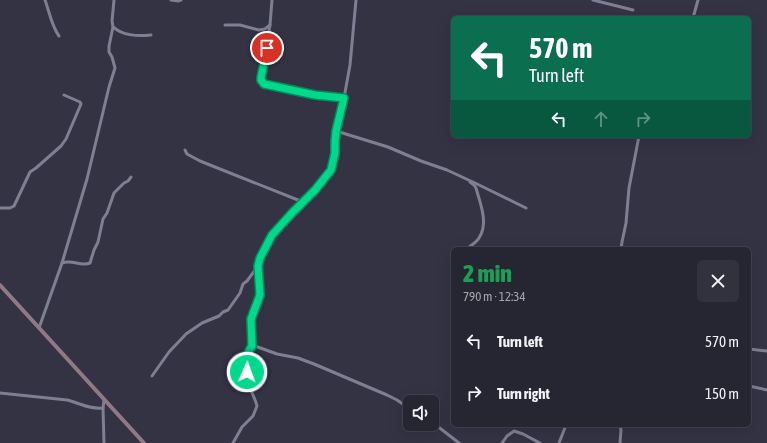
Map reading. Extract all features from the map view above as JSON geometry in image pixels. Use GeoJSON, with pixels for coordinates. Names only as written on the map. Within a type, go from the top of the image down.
{"type":"FeatureCollection","features":[{"type":"Feature","properties":{"kind":"street"},"geometry":{"type":"LineString","coordinates":[[44,0],[56,33],[59,36]]}},
{"type":"Feature","properties":{"kind":"street"},"geometry":{"type":"LineString","coordinates":[[39,328],[62,263],[87,179],[109,86],[115,68],[114,60],[109,52],[108,46],[113,27],[112,21],[114,0]]}},
{"type":"Feature","properties":{"kind":"street"},"geometry":{"type":"LineString","coordinates":[[171,0],[182,0]]}},
{"type":"Feature","properties":{"kind":"street"},"geometry":{"type":"LineString","coordinates":[[272,0],[270,25],[261,80],[264,84],[315,95],[344,98]]}},
{"type":"Feature","properties":{"kind":"street"},"geometry":{"type":"LineString","coordinates":[[233,443],[242,427],[252,416],[257,406],[248,380],[248,353],[252,346],[251,319],[260,295],[258,266],[260,258],[272,235],[315,190],[331,170],[335,153],[336,131],[350,65],[356,0]]}},
{"type":"Feature","properties":{"kind":"street"},"geometry":{"type":"LineString","coordinates":[[593,0],[633,10]]}},
{"type":"Feature","properties":{"kind":"street"},"geometry":{"type":"LineString","coordinates":[[693,16],[698,0]]}},
{"type":"Feature","properties":{"kind":"street"},"geometry":{"type":"LineString","coordinates":[[225,25],[263,30],[270,25]]}},
{"type":"Feature","properties":{"kind":"street"},"geometry":{"type":"LineString","coordinates":[[113,27],[125,34],[143,36],[151,35]]}},
{"type":"Feature","properties":{"kind":"street"},"geometry":{"type":"LineString","coordinates":[[0,208],[10,208],[14,206],[30,172],[61,146],[66,139],[81,104],[80,102],[64,94]]}},
{"type":"Feature","properties":{"kind":"street"},"geometry":{"type":"LineString","coordinates":[[336,131],[388,147],[447,170],[526,208]]}},
{"type":"Feature","properties":{"kind":"street"},"geometry":{"type":"LineString","coordinates":[[622,247],[629,188],[639,138]]}},
{"type":"Feature","properties":{"kind":"street"},"geometry":{"type":"LineString","coordinates":[[185,150],[188,154],[200,161],[303,202]]}},
{"type":"Feature","properties":{"kind":"street"},"geometry":{"type":"LineString","coordinates":[[62,263],[67,261],[86,265],[90,263],[98,242],[103,219],[107,213],[114,193],[131,177]]}},
{"type":"Feature","properties":{"kind":"street"},"geometry":{"type":"LineString","coordinates":[[462,177],[476,188],[484,221],[479,240],[468,247]]}},
{"type":"Feature","properties":{"kind":"street"},"geometry":{"type":"LineString","coordinates":[[152,376],[169,352],[186,334],[202,323],[220,316],[223,312],[228,310],[240,293],[243,284],[258,266]]}},
{"type":"Feature","properties":{"kind":"street"},"geometry":{"type":"LineString","coordinates":[[0,285],[144,443]]}},
{"type":"Feature","properties":{"kind":"street"},"geometry":{"type":"LineString","coordinates":[[252,346],[277,354],[298,358],[323,367],[403,404]]}},
{"type":"Feature","properties":{"kind":"street"},"geometry":{"type":"LineString","coordinates":[[751,349],[767,350]]}},
{"type":"Feature","properties":{"kind":"street"},"geometry":{"type":"LineString","coordinates":[[751,386],[767,390]]}},
{"type":"Feature","properties":{"kind":"street"},"geometry":{"type":"LineString","coordinates":[[0,393],[67,400],[95,408],[103,408]]}},
{"type":"Feature","properties":{"kind":"street"},"geometry":{"type":"LineString","coordinates":[[104,400],[104,443]]}},
{"type":"Feature","properties":{"kind":"street"},"geometry":{"type":"LineString","coordinates":[[439,427],[459,443]]}},
{"type":"Feature","properties":{"kind":"street"},"geometry":{"type":"LineString","coordinates":[[559,443],[565,427]]}},
{"type":"Feature","properties":{"kind":"street"},"geometry":{"type":"LineString","coordinates":[[620,427],[620,443]]}},
{"type":"Feature","properties":{"kind":"street"},"geometry":{"type":"LineString","coordinates":[[502,443],[507,436],[514,431],[540,443]]}},
{"type":"Feature","properties":{"kind":"route"},"geometry":{"type":"LineString","coordinates":[[247,372],[248,353],[252,346],[251,319],[260,295],[258,266],[260,258],[272,235],[315,190],[331,170],[335,153],[336,131],[344,98],[315,95],[264,84],[261,78],[267,48]]}}]}
